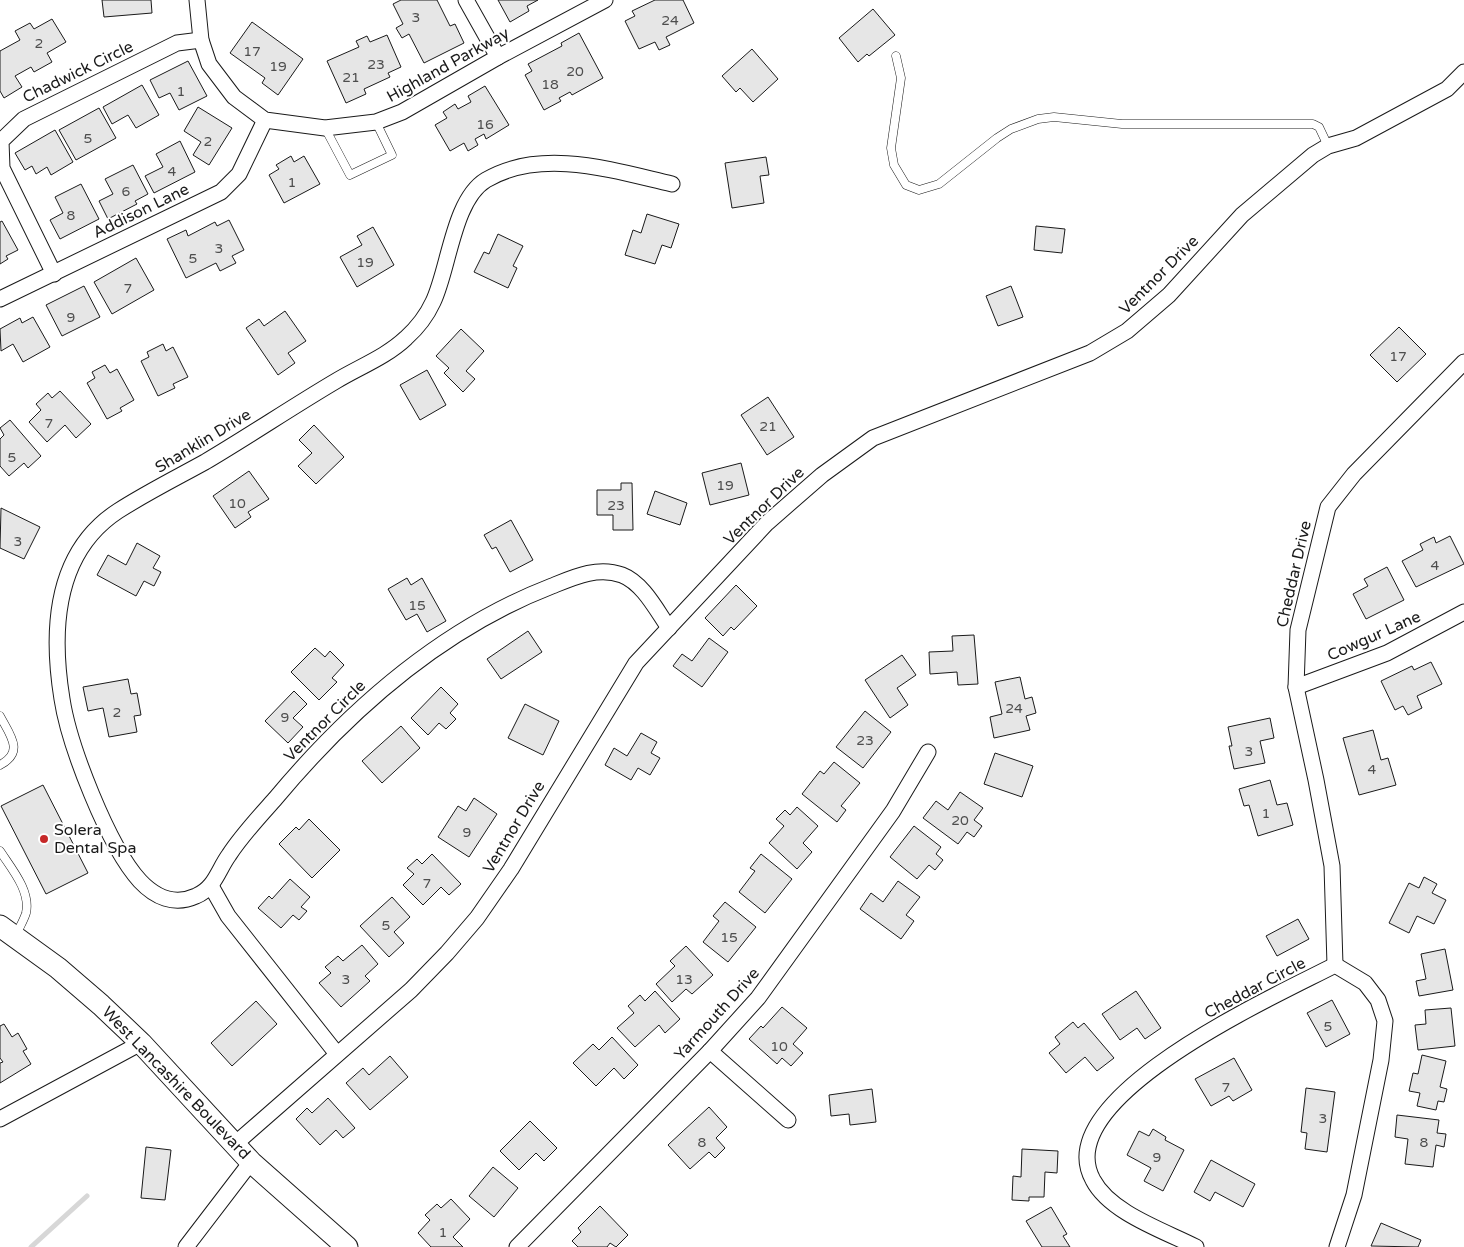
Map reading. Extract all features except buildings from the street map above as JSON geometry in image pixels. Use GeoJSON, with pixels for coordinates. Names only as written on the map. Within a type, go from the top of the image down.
{"type":"FeatureCollection","features":[{"type":"Feature","properties":{"kind":"main road","name":"West Lancashire Boulevard"},"geometry":{"type":"LineString","coordinates":[[8,931],[58,968],[141,1043],[252,1162],[348,1247]]}},
{"type":"Feature","properties":{"kind":"street","name":"Highland Parkway"},"geometry":{"type":"LineString","coordinates":[[197,0],[201,40],[209,64],[234,97],[265,120],[325,128],[376,122],[402,112],[498,57],[605,0]]}},
{"type":"Feature","properties":{"kind":"street"},"geometry":{"type":"LineString","coordinates":[[466,0],[498,57]]}},
{"type":"Feature","properties":{"kind":"street","name":"Chadwick Circle"},"geometry":{"type":"LineString","coordinates":[[54,274],[2,168],[1,141],[24,118],[177,42],[201,40]]}},
{"type":"Feature","properties":{"kind":"street","name":"Ventnor Drive"},"geometry":{"type":"LineString","coordinates":[[235,1144],[411,990],[447,954],[477,918],[511,869],[636,663],[767,523],[822,475],[873,438],[1090,352],[1127,332],[1169,295],[1242,216],[1313,155],[1328,146],[1356,138],[1447,89],[1464,72]]}},
{"type":"Feature","properties":{"kind":"street","name":"Addison Lane"},"geometry":{"type":"LineString","coordinates":[[0,300],[221,192],[239,174],[265,120]]}},
{"type":"Feature","properties":{"kind":"street","name":"Shanklin Drive"},"geometry":{"type":"LineString","coordinates":[[212,886],[196,896],[178,901],[165,900],[150,892],[123,858],[85,778],[64,716],[56,665],[56,640],[57,616],[66,578],[86,541],[116,512],[206,461],[404,340],[434,301],[462,214],[470,198],[483,182],[508,171],[536,165],[572,164],[672,184]]}},
{"type":"Feature","properties":{"kind":"street","name":"Cheddar Drive"},"geometry":{"type":"LineString","coordinates":[[1335,965],[1332,866],[1296,687],[1298,630],[1328,508],[1354,474],[1464,362]]}},
{"type":"Feature","properties":{"kind":"street","name":"Ventnor Circle"},"geometry":{"type":"LineString","coordinates":[[212,886],[228,856],[277,796],[335,732],[405,670],[480,621],[528,595],[589,572],[604,571],[619,574],[630,579],[640,588],[669,628]]}},
{"type":"Feature","properties":{"kind":"street","name":"Cowgur Lane"},"geometry":{"type":"LineString","coordinates":[[1296,687],[1387,653],[1464,612]]}},
{"type":"Feature","properties":{"kind":"street","name":"Yarmouth Drive"},"geometry":{"type":"LineString","coordinates":[[516,1247],[710,1050],[758,998],[893,811],[928,752]]}},
{"type":"Feature","properties":{"kind":"street"},"geometry":{"type":"LineString","coordinates":[[212,886],[228,916],[337,1054]]}},
{"type":"Feature","properties":{"kind":"street"},"geometry":{"type":"LineString","coordinates":[[1335,965],[1365,983],[1378,1000],[1385,1021],[1381,1060],[1354,1195],[1337,1247]]}},
{"type":"Feature","properties":{"kind":"street","name":"Cheddar Circle"},"geometry":{"type":"LineString","coordinates":[[1196,1247],[1133,1216],[1108,1198],[1093,1180],[1087,1162],[1092,1134],[1104,1114],[1132,1084],[1175,1052],[1335,965]]}},
{"type":"Feature","properties":{"kind":"street"},"geometry":{"type":"LineString","coordinates":[[0,1119],[141,1043]]}},
{"type":"Feature","properties":{"kind":"street"},"geometry":{"type":"LineString","coordinates":[[710,1050],[788,1120]]}},
{"type":"Feature","properties":{"kind":"street"},"geometry":{"type":"LineString","coordinates":[[186,1247],[252,1162]]}},
{"type":"Feature","properties":{"kind":"lane"},"geometry":{"type":"LineString","coordinates":[[896,56],[901,78],[891,148],[894,165],[906,185],[918,190],[939,184],[1011,129],[1038,118],[1054,117],[1122,124],[1313,124],[1319,127],[1328,146]]}},
{"type":"Feature","properties":{"kind":"lane"},"geometry":{"type":"LineString","coordinates":[[325,128],[350,175],[392,155],[376,122]]}},
{"type":"Feature","properties":{"kind":"lane"},"geometry":{"type":"LineString","coordinates":[[0,716],[12,738],[14,752],[10,760],[0,765]]}},
{"type":"Feature","properties":{"kind":"lane"},"geometry":{"type":"LineString","coordinates":[[0,851],[14,872],[26,897],[26,912],[8,931]]}},
{"type":"Feature","properties":{"kind":"waterway"},"geometry":{"type":"LineString","coordinates":[[31,1247],[87,1196]]}},
{"type":"Feature","properties":{"kind":"place","name":"Solera Dental Spa"},"geometry":{"type":"Point","coordinates":[44,839]}}]}
